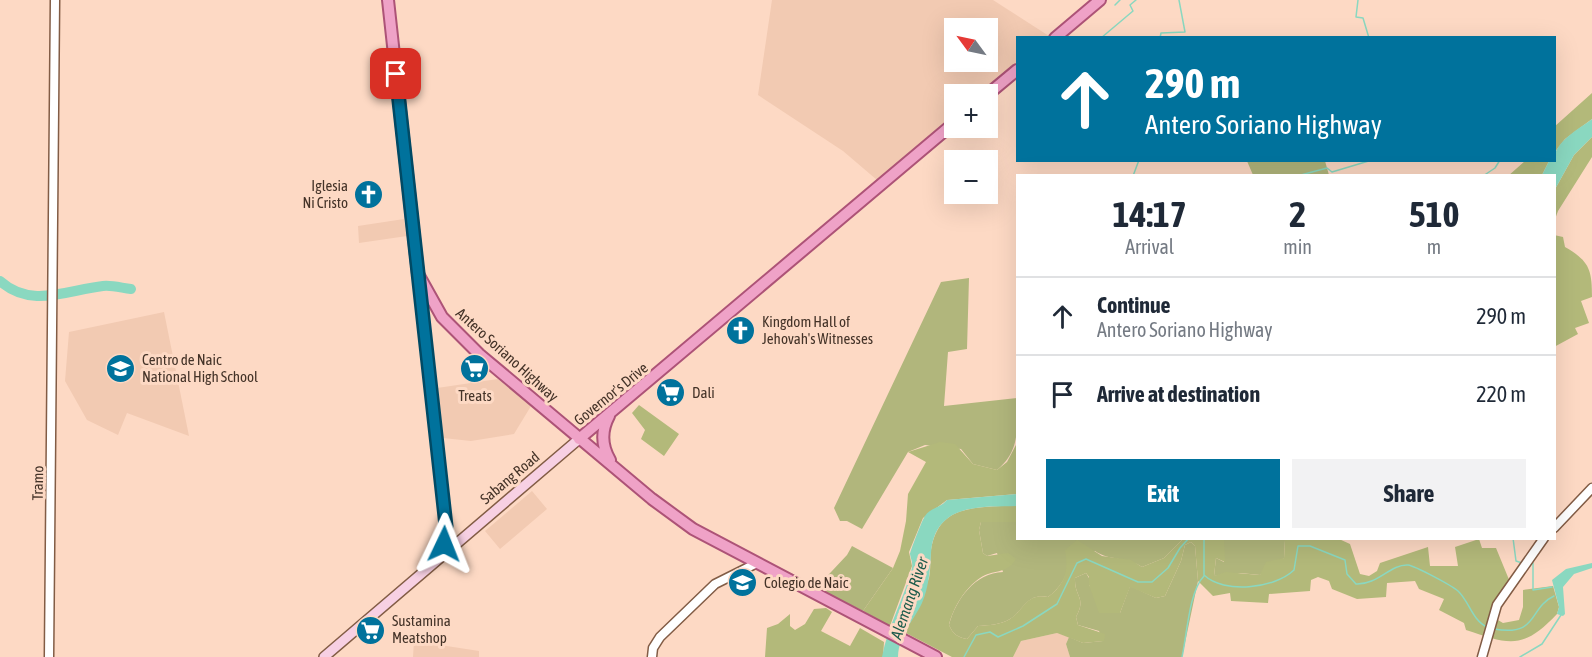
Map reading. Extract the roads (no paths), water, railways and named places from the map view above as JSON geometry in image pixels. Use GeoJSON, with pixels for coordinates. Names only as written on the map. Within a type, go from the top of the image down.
{"type":"FeatureCollection","features":[{"type":"Feature","properties":{"kind":"main road","name":"Antero Soriano Highway"},"geometry":{"type":"LineString","coordinates":[[388,0],[418,274],[452,328],[579,439]]}},
{"type":"Feature","properties":{"kind":"main road"},"geometry":{"type":"LineString","coordinates":[[1057,36],[1100,0]]}},
{"type":"Feature","properties":{"kind":"main road"},"geometry":{"type":"LineString","coordinates":[[998,86],[1016,71]]}},
{"type":"Feature","properties":{"kind":"main road","name":"Governor's Drive"},"geometry":{"type":"LineString","coordinates":[[936,657],[755,564],[693,529],[579,439],[944,131]]}},
{"type":"Feature","properties":{"kind":"main road"},"geometry":{"type":"LineString","coordinates":[[418,274],[447,529],[442,548],[432,564]]}},
{"type":"Feature","properties":{"kind":"main road"},"geometry":{"type":"LineString","coordinates":[[611,413],[603,430],[603,443],[615,468]]}},
{"type":"Feature","properties":{"kind":"main road","name":"Sabang Road"},"geometry":{"type":"LineString","coordinates":[[325,657],[579,439]]}},
{"type":"Feature","properties":{"kind":"street","name":"Tramo"},"geometry":{"type":"LineString","coordinates":[[49,657],[56,0]]}},
{"type":"Feature","properties":{"kind":"street"},"geometry":{"type":"LineString","coordinates":[[1556,526],[1592,488]]}},
{"type":"Feature","properties":{"kind":"street"},"geometry":{"type":"LineString","coordinates":[[1482,657],[1497,605],[1543,540]]}},
{"type":"Feature","properties":{"kind":"street"},"geometry":{"type":"LineString","coordinates":[[652,657],[653,648],[660,637],[715,584],[755,564]]}},
{"type":"Feature","properties":{"kind":"water"},"geometry":{"type":"Polygon","coordinates":[[[1592,119],[1592,137],[1574,155],[1556,187],[1556,174],[1542,174],[1548,162],[1556,162],[1558,147],[1592,119]]]}},
{"type":"Feature","properties":{"kind":"water","name":"Alemang River"},"geometry":{"type":"Polygon","coordinates":[[[1016,494],[1016,506],[962,511],[950,516],[941,525],[934,537],[929,578],[924,597],[904,635],[898,657],[882,657],[912,568],[910,554],[921,523],[927,513],[947,500],[1016,494]]]}},
{"type":"Feature","properties":{"kind":"water"},"geometry":{"type":"Polygon","coordinates":[[[1592,563],[1592,568],[1574,574],[1563,587],[1565,614],[1563,616],[1557,614],[1559,607],[1552,580],[1566,569],[1592,563]]]}},
{"type":"Feature","properties":{"kind":"waterway"},"geometry":{"type":"LineString","coordinates":[[1115,5],[1120,0]]}},
{"type":"Feature","properties":{"kind":"waterway"},"geometry":{"type":"LineString","coordinates":[[1103,36],[1133,11],[1130,5],[1136,0]]}},
{"type":"Feature","properties":{"kind":"waterway"},"geometry":{"type":"LineString","coordinates":[[1160,36],[1161,33],[1185,32],[1179,0]]}},
{"type":"Feature","properties":{"kind":"waterway"},"geometry":{"type":"LineString","coordinates":[[1358,0],[1356,17],[1363,18],[1368,36]]}},
{"type":"Feature","properties":{"kind":"waterway"},"geometry":{"type":"LineString","coordinates":[[1134,174],[1138,162]]}},
{"type":"Feature","properties":{"kind":"waterway"},"geometry":{"type":"LineString","coordinates":[[1304,174],[1327,168],[1332,172],[1365,162]]}},
{"type":"Feature","properties":{"kind":"waterway"},"geometry":{"type":"LineString","coordinates":[[1486,174],[1499,162]]}},
{"type":"Feature","properties":{"kind":"waterway"},"geometry":{"type":"LineString","coordinates":[[0,281],[24,294],[37,296],[50,296],[103,286],[131,289]]}},
{"type":"Feature","properties":{"kind":"waterway"},"geometry":{"type":"LineString","coordinates":[[964,657],[976,635],[990,632],[998,637],[1023,626],[1057,604],[1077,563],[1086,559],[1138,582],[1152,582],[1168,568],[1187,540]]}},
{"type":"Feature","properties":{"kind":"waterway"},"geometry":{"type":"LineString","coordinates":[[1204,540],[1204,575],[1224,585],[1249,587],[1274,581],[1294,570],[1298,546],[1310,546],[1345,560],[1347,574],[1356,584],[1371,581],[1402,566],[1408,565],[1418,569],[1458,591],[1478,620],[1487,627]]}},
{"type":"Feature","properties":{"kind":"waterway"},"geometry":{"type":"LineString","coordinates":[[1513,540],[1516,561],[1522,563]]}},
{"type":"Feature","properties":{"kind":"waterway"},"geometry":{"type":"LineString","coordinates":[[1530,564],[1533,563],[1533,590],[1552,587]]}},
{"type":"Feature","properties":{"kind":"waterway"},"geometry":{"type":"LineString","coordinates":[[1182,657],[1192,602],[1204,576]]}},
{"type":"Feature","properties":{"kind":"waterway"},"geometry":{"type":"LineString","coordinates":[[1494,629],[1519,629],[1526,625],[1540,607],[1554,596]]}},
{"type":"Feature","properties":{"kind":"waterway"},"geometry":{"type":"LineString","coordinates":[[1520,657],[1542,644],[1561,615]]}},
{"type":"Feature","properties":{"kind":"place","name":"Iglesia Ni Cristo"},"geometry":{"type":"Point","coordinates":[369,195]}},
{"type":"Feature","properties":{"kind":"place","name":"Kingdom Hall of Jehovah's Witnesses"},"geometry":{"type":"Point","coordinates":[741,331]}},
{"type":"Feature","properties":{"kind":"place","name":"Centro de Naic National High School"},"geometry":{"type":"Point","coordinates":[121,369]}},
{"type":"Feature","properties":{"kind":"place","name":"Treats"},"geometry":{"type":"Point","coordinates":[475,369]}},
{"type":"Feature","properties":{"kind":"place","name":"Dali"},"geometry":{"type":"Point","coordinates":[671,393]}},
{"type":"Feature","properties":{"kind":"place","name":"Colegio de Naic"},"geometry":{"type":"Point","coordinates":[743,583]}},
{"type":"Feature","properties":{"kind":"place","name":"Sustamina Meatshop"},"geometry":{"type":"Point","coordinates":[371,630]}}]}
